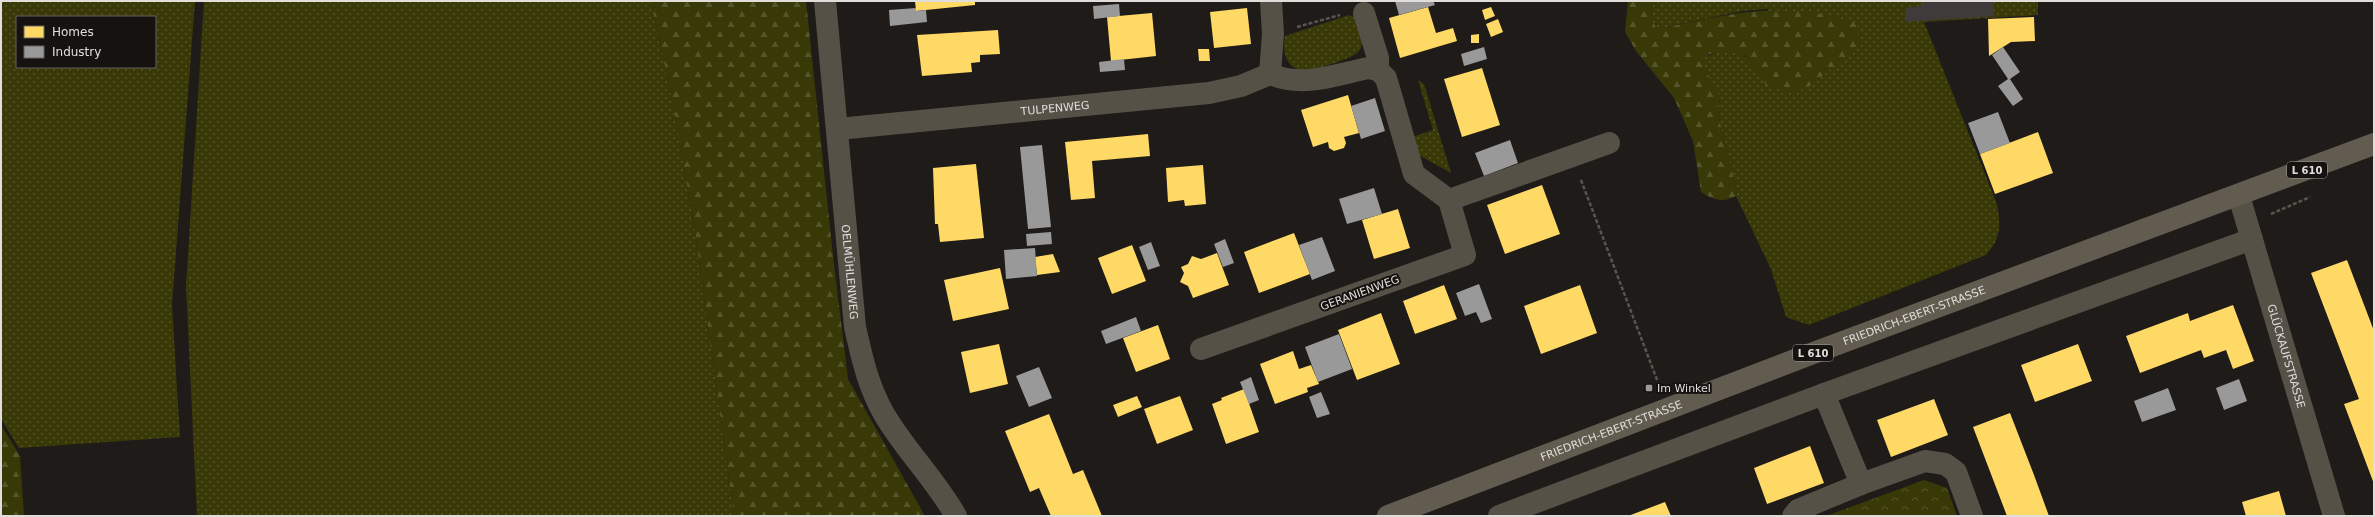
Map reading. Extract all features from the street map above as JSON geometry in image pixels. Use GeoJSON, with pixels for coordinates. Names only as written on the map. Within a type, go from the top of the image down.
{"type":"FeatureCollection","features":[{"type":"Feature","properties":{"kind":"main road","name":"FRIEDRICH-EBERT-STRASSE"},"geometry":{"type":"LineString","coordinates":[[1388,516],[1808,355],[2239,196],[2374,144]]}},
{"type":"Feature","properties":{"kind":"street","name":"OELMÜHLENWEG"},"geometry":{"type":"LineString","coordinates":[[825,1],[838,129],[855,327],[865,374],[884,414],[945,496],[956,516]]}},
{"type":"Feature","properties":{"kind":"street"},"geometry":{"type":"LineString","coordinates":[[1271,1],[1273,34],[1270,74],[1284,80],[1305,82],[1368,68],[1382,74]]}},
{"type":"Feature","properties":{"kind":"street"},"geometry":{"type":"LineString","coordinates":[[1364,13],[1414,174],[1449,200],[1572,158],[1609,143]]}},
{"type":"Feature","properties":{"kind":"street","name":"TULPENWEG"},"geometry":{"type":"LineString","coordinates":[[838,129],[1209,93],[1241,86],[1270,74]]}},
{"type":"Feature","properties":{"kind":"street","name":"GLÜCKAUFSTRASSE"},"geometry":{"type":"LineString","coordinates":[[2239,196],[2334,516]]}},
{"type":"Feature","properties":{"kind":"street","name":"GERANIENWEG"},"geometry":{"type":"LineString","coordinates":[[1201,349],[1465,255],[1449,200]]}},
{"type":"Feature","properties":{"kind":"street"},"geometry":{"type":"LineString","coordinates":[[1499,516],[1824,394],[2252,239]]}},
{"type":"Feature","properties":{"kind":"street"},"geometry":{"type":"LineString","coordinates":[[1824,394],[1861,484]]}},
{"type":"Feature","properties":{"kind":"street"},"geometry":{"type":"LineString","coordinates":[[1793,516],[1798,510],[1861,484],[1925,461],[1936,461],[1945,464],[1956,472],[1972,516]]}},
{"type":"Feature","properties":{"kind":"path"},"geometry":{"type":"LineString","coordinates":[[1273,34],[1356,10],[1364,13]]}},
{"type":"Feature","properties":{"kind":"path"},"geometry":{"type":"LineString","coordinates":[[1572,158],[1659,385]]}},
{"type":"Feature","properties":{"kind":"path"},"geometry":{"type":"LineString","coordinates":[[2252,239],[2273,211],[2316,195]]}},
{"type":"Feature","properties":{"kind":"green space"},"geometry":{"type":"Polygon","coordinates":[[[1,1],[195,1],[172,305],[180,437],[19,448],[1,419],[1,1]]]}},
{"type":"Feature","properties":{"kind":"green space"},"geometry":{"type":"Polygon","coordinates":[[[204,1],[651,1],[675,114],[696,238],[734,516],[197,516],[186,286],[204,1]]]}},
{"type":"Feature","properties":{"kind":"green space"},"geometry":{"type":"Polygon","coordinates":[[[651,1],[806,1],[833,256],[848,379],[925,516],[734,516],[696,238],[675,114],[651,1]]]}},
{"type":"Feature","properties":{"kind":"green space"},"geometry":{"type":"Polygon","coordinates":[[[1628,1],[1651,1],[1652,21],[1656,27],[1662,28],[1719,16],[1755,11],[1793,11],[1832,16],[1848,20],[1858,25],[1859,47],[1807,88],[1790,93],[1767,86],[1745,56],[1731,52],[1709,54],[1704,59],[1704,66],[1720,99],[1718,114],[1737,192],[1736,196],[1718,200],[1701,192],[1693,141],[1674,98],[1636,51],[1625,32],[1628,1]]]}},
{"type":"Feature","properties":{"kind":"green space"},"geometry":{"type":"Polygon","coordinates":[[[1651,1],[2038,1],[2038,15],[1924,22],[1997,204],[1999,231],[1995,243],[1991,249],[1986,255],[1809,325],[1786,317],[1771,269],[1736,196],[1737,192],[1718,114],[1720,99],[1704,66],[1703,59],[1712,54],[1724,52],[1741,54],[1756,69],[1768,9],[1742,11],[1662,28],[1656,27],[1652,21],[1651,1]]]}},
{"type":"Feature","properties":{"kind":"green space"},"geometry":{"type":"Polygon","coordinates":[[[1349,15],[1354,17],[1361,36],[1362,44],[1358,52],[1353,56],[1327,66],[1304,72],[1293,67],[1289,63],[1284,49],[1285,36],[1349,15]]]}},
{"type":"Feature","properties":{"kind":"green space"},"geometry":{"type":"Polygon","coordinates":[[[1418,80],[1424,84],[1451,173],[1417,154],[1412,137],[1433,130],[1418,80]]]}},
{"type":"Feature","properties":{"kind":"green space"},"geometry":{"type":"Polygon","coordinates":[[[1,425],[20,456],[24,516],[1,516],[1,425]]]}},
{"type":"Feature","properties":{"kind":"green space"},"geometry":{"type":"Polygon","coordinates":[[[1924,480],[1947,488],[1957,516],[1826,516],[1924,480]]]}},
{"type":"Feature","properties":{"kind":"building: Homes"},"geometry":{"type":"Polygon","coordinates":[[[915,1],[975,1],[975,5],[916,11],[915,1]]]}},
{"type":"Feature","properties":{"kind":"building: Homes"},"geometry":{"type":"Polygon","coordinates":[[[1428,7],[1436,33],[1453,28],[1457,41],[1400,58],[1389,18],[1428,7]]]}},
{"type":"Feature","properties":{"kind":"building: Homes"},"geometry":{"type":"Polygon","coordinates":[[[1491,7],[1495,16],[1485,20],[1482,10],[1491,7]]]}},
{"type":"Feature","properties":{"kind":"building: Homes"},"geometry":{"type":"Polygon","coordinates":[[[1247,8],[1251,44],[1214,48],[1210,12],[1247,8]]]}},
{"type":"Feature","properties":{"kind":"building: Homes"},"geometry":{"type":"Polygon","coordinates":[[[1152,13],[1156,56],[1111,61],[1107,17],[1152,13]]]}},
{"type":"Feature","properties":{"kind":"building: Homes"},"geometry":{"type":"Polygon","coordinates":[[[2034,17],[2035,41],[2011,42],[1989,56],[1988,19],[2034,17]]]}},
{"type":"Feature","properties":{"kind":"building: Homes"},"geometry":{"type":"Polygon","coordinates":[[[1498,19],[1503,32],[1491,37],[1486,24],[1498,19]]]}},
{"type":"Feature","properties":{"kind":"building: Homes"},"geometry":{"type":"Polygon","coordinates":[[[998,30],[1000,54],[980,55],[980,62],[971,63],[972,72],[922,76],[917,35],[998,30]]]}},
{"type":"Feature","properties":{"kind":"building: Homes"},"geometry":{"type":"Polygon","coordinates":[[[1479,34],[1479,43],[1471,43],[1471,35],[1479,34]]]}},
{"type":"Feature","properties":{"kind":"building: Homes"},"geometry":{"type":"Polygon","coordinates":[[[1198,49],[1209,49],[1210,61],[1199,61],[1198,49]]]}},
{"type":"Feature","properties":{"kind":"building: Homes"},"geometry":{"type":"Polygon","coordinates":[[[1482,68],[1500,125],[1462,137],[1444,79],[1482,68]]]}},
{"type":"Feature","properties":{"kind":"building: Homes"},"geometry":{"type":"Polygon","coordinates":[[[1348,95],[1359,133],[1344,137],[1346,143],[1344,148],[1334,151],[1329,148],[1328,142],[1313,147],[1301,110],[1348,95]]]}},
{"type":"Feature","properties":{"kind":"building: Homes"},"geometry":{"type":"Polygon","coordinates":[[[2038,132],[2053,173],[1995,194],[1980,154],[2038,132]]]}},
{"type":"Feature","properties":{"kind":"building: Homes"},"geometry":{"type":"Polygon","coordinates":[[[1148,134],[1150,156],[1092,161],[1095,198],[1071,200],[1065,142],[1148,134]]]}},
{"type":"Feature","properties":{"kind":"building: Homes"},"geometry":{"type":"Polygon","coordinates":[[[976,164],[984,238],[940,242],[938,224],[935,224],[933,168],[976,164]]]}},
{"type":"Feature","properties":{"kind":"building: Homes"},"geometry":{"type":"Polygon","coordinates":[[[1203,165],[1206,204],[1185,206],[1184,200],[1168,202],[1166,168],[1203,165]]]}},
{"type":"Feature","properties":{"kind":"building: Homes"},"geometry":{"type":"Polygon","coordinates":[[[1542,185],[1560,234],[1505,254],[1487,205],[1542,185]]]}},
{"type":"Feature","properties":{"kind":"building: Homes"},"geometry":{"type":"Polygon","coordinates":[[[1398,209],[1410,248],[1374,259],[1362,220],[1398,209]]]}},
{"type":"Feature","properties":{"kind":"building: Homes"},"geometry":{"type":"Polygon","coordinates":[[[1294,233],[1310,274],[1259,293],[1244,252],[1294,233]]]}},
{"type":"Feature","properties":{"kind":"building: Homes"},"geometry":{"type":"Polygon","coordinates":[[[1132,245],[1146,281],[1112,294],[1098,258],[1132,245]]]}},
{"type":"Feature","properties":{"kind":"building: Homes"},"geometry":{"type":"Polygon","coordinates":[[[1217,253],[1229,285],[1193,298],[1188,286],[1180,282],[1184,273],[1181,267],[1188,264],[1192,256],[1201,259],[1217,253]]]}},
{"type":"Feature","properties":{"kind":"building: Homes"},"geometry":{"type":"Polygon","coordinates":[[[1053,254],[1060,272],[1037,275],[1035,257],[1053,254]]]}},
{"type":"Feature","properties":{"kind":"building: Homes"},"geometry":{"type":"Polygon","coordinates":[[[2347,260],[2374,331],[2374,484],[2344,404],[2359,399],[2311,273],[2347,260]]]}},
{"type":"Feature","properties":{"kind":"building: Homes"},"geometry":{"type":"Polygon","coordinates":[[[1000,268],[1009,309],[953,321],[944,280],[1000,268]]]}},
{"type":"Feature","properties":{"kind":"building: Homes"},"geometry":{"type":"Polygon","coordinates":[[[1444,285],[1457,319],[1415,334],[1403,301],[1444,285]]]}},
{"type":"Feature","properties":{"kind":"building: Homes"},"geometry":{"type":"Polygon","coordinates":[[[1580,285],[1597,333],[1541,354],[1524,306],[1580,285]]]}},
{"type":"Feature","properties":{"kind":"building: Homes"},"geometry":{"type":"Polygon","coordinates":[[[2233,305],[2254,361],[2233,369],[2226,350],[2204,358],[2201,350],[2140,373],[2126,336],[2188,313],[2190,321],[2233,305]]]}},
{"type":"Feature","properties":{"kind":"building: Homes"},"geometry":{"type":"Polygon","coordinates":[[[1381,313],[1400,364],[1357,380],[1338,330],[1381,313]]]}},
{"type":"Feature","properties":{"kind":"building: Homes"},"geometry":{"type":"Polygon","coordinates":[[[1158,325],[1170,359],[1136,372],[1123,338],[1158,325]]]}},
{"type":"Feature","properties":{"kind":"building: Homes"},"geometry":{"type":"Polygon","coordinates":[[[999,344],[1008,384],[970,393],[961,352],[999,344]]]}},
{"type":"Feature","properties":{"kind":"building: Homes"},"geometry":{"type":"Polygon","coordinates":[[[2078,344],[2092,381],[2035,402],[2021,365],[2078,344]]]}},
{"type":"Feature","properties":{"kind":"building: Homes"},"geometry":{"type":"Polygon","coordinates":[[[1293,351],[1299,369],[1311,365],[1319,384],[1307,388],[1308,392],[1275,404],[1260,364],[1293,351]]]}},
{"type":"Feature","properties":{"kind":"building: Homes"},"geometry":{"type":"Polygon","coordinates":[[[1244,389],[1259,432],[1226,444],[1212,404],[1222,400],[1221,398],[1244,389]]]}},
{"type":"Feature","properties":{"kind":"building: Homes"},"geometry":{"type":"Polygon","coordinates":[[[1137,396],[1142,407],[1118,417],[1113,405],[1137,396]]]}},
{"type":"Feature","properties":{"kind":"building: Homes"},"geometry":{"type":"Polygon","coordinates":[[[1180,396],[1193,430],[1157,444],[1144,409],[1180,396]]]}},
{"type":"Feature","properties":{"kind":"building: Homes"},"geometry":{"type":"Polygon","coordinates":[[[1934,399],[1948,435],[1891,457],[1877,420],[1934,399]]]}},
{"type":"Feature","properties":{"kind":"building: Homes"},"geometry":{"type":"Polygon","coordinates":[[[2010,413],[2049,516],[2007,516],[1973,427],[2010,413]]]}},
{"type":"Feature","properties":{"kind":"building: Homes"},"geometry":{"type":"Polygon","coordinates":[[[1049,414],[1073,474],[1083,470],[1102,516],[1051,516],[1039,488],[1030,492],[1005,431],[1049,414]]]}},
{"type":"Feature","properties":{"kind":"building: Homes"},"geometry":{"type":"Polygon","coordinates":[[[1810,446],[1824,483],[1767,504],[1754,468],[1810,446]]]}},
{"type":"Feature","properties":{"kind":"building: Homes"},"geometry":{"type":"Polygon","coordinates":[[[2279,491],[2286,516],[2246,516],[2242,502],[2279,491]]]}},
{"type":"Feature","properties":{"kind":"building: Homes"},"geometry":{"type":"Polygon","coordinates":[[[1665,502],[1671,516],[1628,516],[1665,502]]]}},
{"type":"Feature","properties":{"kind":"building: Industry"},"geometry":{"type":"Polygon","coordinates":[[[1395,1],[1433,1],[1435,5],[1399,15],[1395,1]]]}},
{"type":"Feature","properties":{"kind":"building: Industry"},"geometry":{"type":"Polygon","coordinates":[[[1119,4],[1120,16],[1094,19],[1093,6],[1119,4]]]}},
{"type":"Feature","properties":{"kind":"building: Industry"},"geometry":{"type":"Polygon","coordinates":[[[916,8],[916,11],[926,10],[927,22],[890,26],[889,10],[916,8]]]}},
{"type":"Feature","properties":{"kind":"building: Industry"},"geometry":{"type":"Polygon","coordinates":[[[1484,47],[1487,59],[1464,66],[1461,54],[1484,47]]]}},
{"type":"Feature","properties":{"kind":"building: Industry"},"geometry":{"type":"Polygon","coordinates":[[[2003,47],[2020,72],[2010,79],[2023,99],[2013,106],[1998,86],[2008,79],[1992,55],[2003,47]]]}},
{"type":"Feature","properties":{"kind":"building: Industry"},"geometry":{"type":"Polygon","coordinates":[[[1124,59],[1125,70],[1100,72],[1099,62],[1124,59]]]}},
{"type":"Feature","properties":{"kind":"building: Industry"},"geometry":{"type":"Polygon","coordinates":[[[1375,98],[1385,131],[1361,139],[1351,106],[1375,98]]]}},
{"type":"Feature","properties":{"kind":"building: Industry"},"geometry":{"type":"Polygon","coordinates":[[[1998,112],[2010,143],[1980,154],[1968,123],[1998,112]]]}},
{"type":"Feature","properties":{"kind":"building: Industry"},"geometry":{"type":"Polygon","coordinates":[[[1510,140],[1518,163],[1484,176],[1475,153],[1510,140]]]}},
{"type":"Feature","properties":{"kind":"building: Industry"},"geometry":{"type":"Polygon","coordinates":[[[1042,145],[1051,227],[1028,229],[1020,147],[1042,145]]]}},
{"type":"Feature","properties":{"kind":"building: Industry"},"geometry":{"type":"Polygon","coordinates":[[[1374,188],[1382,214],[1347,224],[1339,199],[1374,188]]]}},
{"type":"Feature","properties":{"kind":"building: Industry"},"geometry":{"type":"Polygon","coordinates":[[[1051,232],[1052,244],[1027,246],[1026,234],[1051,232]]]}},
{"type":"Feature","properties":{"kind":"building: Industry"},"geometry":{"type":"Polygon","coordinates":[[[1322,237],[1335,271],[1312,280],[1299,245],[1322,237]]]}},
{"type":"Feature","properties":{"kind":"building: Industry"},"geometry":{"type":"Polygon","coordinates":[[[1225,239],[1234,263],[1223,267],[1214,244],[1225,239]]]}},
{"type":"Feature","properties":{"kind":"building: Industry"},"geometry":{"type":"Polygon","coordinates":[[[1151,242],[1160,266],[1148,270],[1139,247],[1151,242]]]}},
{"type":"Feature","properties":{"kind":"building: Industry"},"geometry":{"type":"Polygon","coordinates":[[[1035,248],[1037,276],[1006,279],[1004,250],[1035,248]]]}},
{"type":"Feature","properties":{"kind":"building: Industry"},"geometry":{"type":"Polygon","coordinates":[[[1479,284],[1492,319],[1481,323],[1476,312],[1465,316],[1456,293],[1479,284]]]}},
{"type":"Feature","properties":{"kind":"building: Industry"},"geometry":{"type":"Polygon","coordinates":[[[1136,317],[1141,331],[1106,344],[1101,331],[1136,317]]]}},
{"type":"Feature","properties":{"kind":"building: Industry"},"geometry":{"type":"Polygon","coordinates":[[[1339,334],[1352,369],[1318,382],[1305,347],[1339,334]]]}},
{"type":"Feature","properties":{"kind":"building: Industry"},"geometry":{"type":"Polygon","coordinates":[[[1039,367],[1052,398],[1029,407],[1016,376],[1039,367]]]}},
{"type":"Feature","properties":{"kind":"building: Industry"},"geometry":{"type":"Polygon","coordinates":[[[1251,377],[1259,400],[1249,404],[1240,382],[1251,377]]]}},
{"type":"Feature","properties":{"kind":"building: Industry"},"geometry":{"type":"Polygon","coordinates":[[[2239,379],[2247,401],[2224,410],[2216,388],[2239,379]]]}},
{"type":"Feature","properties":{"kind":"building: Industry"},"geometry":{"type":"Polygon","coordinates":[[[2168,388],[2176,410],[2142,422],[2134,401],[2168,388]]]}},
{"type":"Feature","properties":{"kind":"building: Industry"},"geometry":{"type":"Polygon","coordinates":[[[1321,392],[1330,414],[1317,418],[1309,397],[1321,392]]]}},
{"type":"Feature","properties":{"kind":"building: Other"},"geometry":{"type":"Polygon","coordinates":[[[1938,1],[1993,1],[1994,16],[1906,22],[1905,8],[1921,6],[1921,3],[1938,1]]]}},
{"type":"Feature","properties":{"kind":"place","name":"Im Winkel"},"geometry":{"type":"Point","coordinates":[1649,388]}}]}
